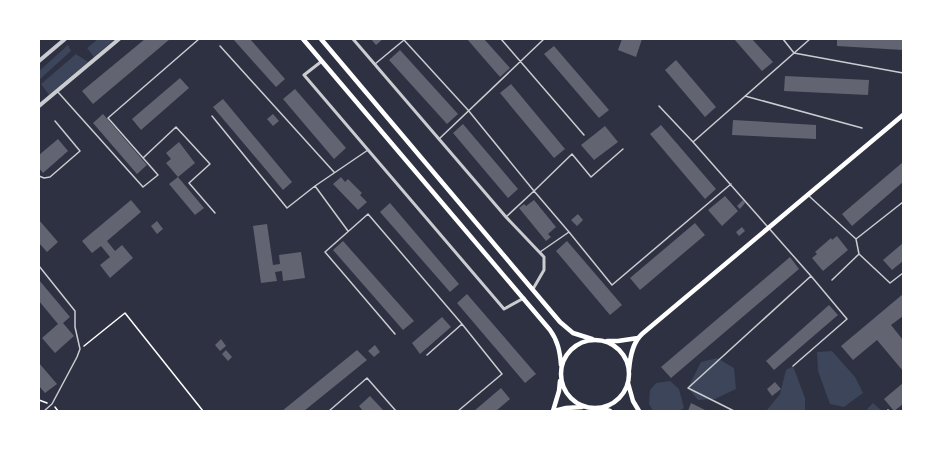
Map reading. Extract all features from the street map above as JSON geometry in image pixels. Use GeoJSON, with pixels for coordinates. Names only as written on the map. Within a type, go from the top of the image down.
{"type":"FeatureCollection","features":[{"type":"Feature","properties":{"kind":"main road"},"geometry":{"type":"LineString","coordinates":[[303,39],[524,298],[556,338],[561,365],[559,391],[554,411],[566,408],[585,407],[600,408],[610,411]]}},
{"type":"Feature","properties":{"kind":"main road"},"geometry":{"type":"LineString","coordinates":[[321,39],[566,328],[580,336],[605,341],[638,338]]}},
{"type":"Feature","properties":{"kind":"main road"},"geometry":{"type":"LineString","coordinates":[[600,408],[618,399],[625,389],[628,382],[630,358],[638,338],[903,115]]}},
{"type":"Feature","properties":{"kind":"main road"},"geometry":{"type":"LineString","coordinates":[[561,365],[566,354],[575,345],[592,339]]}},
{"type":"Feature","properties":{"kind":"main road"},"geometry":{"type":"LineString","coordinates":[[605,341],[611,343],[620,350],[626,359],[629,370]]}},
{"type":"Feature","properties":{"kind":"main road"},"geometry":{"type":"LineString","coordinates":[[560,376],[568,395],[578,404],[585,407]]}},
{"type":"Feature","properties":{"kind":"main road"},"geometry":{"type":"LineString","coordinates":[[628,382],[633,401],[639,411]]}},
{"type":"Feature","properties":{"kind":"street"},"geometry":{"type":"LineString","coordinates":[[39,61],[65,39]]}},
{"type":"Feature","properties":{"kind":"street"},"geometry":{"type":"LineString","coordinates":[[39,106],[118,39]]}},
{"type":"Feature","properties":{"kind":"street"},"geometry":{"type":"LineString","coordinates":[[353,39],[506,217],[544,257],[544,270],[533,289]]}},
{"type":"Feature","properties":{"kind":"street"},"geometry":{"type":"LineString","coordinates":[[322,61],[304,75],[504,309],[524,298]]}},
{"type":"Feature","properties":{"kind":"lane"},"geometry":{"type":"LineString","coordinates":[[57,91],[143,187],[158,175],[108,118],[199,39]]}},
{"type":"Feature","properties":{"kind":"lane"},"geometry":{"type":"LineString","coordinates":[[501,39],[584,135]]}},
{"type":"Feature","properties":{"kind":"lane"},"geometry":{"type":"LineString","coordinates":[[439,138],[544,39]]}},
{"type":"Feature","properties":{"kind":"lane"},"geometry":{"type":"LineString","coordinates":[[783,39],[794,53],[903,73]]}},
{"type":"Feature","properties":{"kind":"lane"},"geometry":{"type":"LineString","coordinates":[[693,142],[810,39]]}},
{"type":"Feature","properties":{"kind":"lane"},"geometry":{"type":"LineString","coordinates":[[375,64],[405,40],[468,110],[612,285],[731,184]]}},
{"type":"Feature","properties":{"kind":"lane"},"geometry":{"type":"LineString","coordinates":[[220,46],[334,172]]}},
{"type":"Feature","properties":{"kind":"lane"},"geometry":{"type":"LineString","coordinates":[[745,96],[862,128]]}},
{"type":"Feature","properties":{"kind":"lane"},"geometry":{"type":"LineString","coordinates":[[659,106],[769,227],[847,320],[794,366]]}},
{"type":"Feature","properties":{"kind":"lane"},"geometry":{"type":"LineString","coordinates":[[212,116],[287,208],[334,172],[368,150]]}},
{"type":"Feature","properties":{"kind":"lane"},"geometry":{"type":"LineString","coordinates":[[39,176],[44,178],[50,177],[80,151],[55,121]]}},
{"type":"Feature","properties":{"kind":"lane"},"geometry":{"type":"LineString","coordinates":[[143,158],[176,128],[210,164],[189,183],[215,213]]}},
{"type":"Feature","properties":{"kind":"lane"},"geometry":{"type":"LineString","coordinates":[[506,217],[572,154],[591,177],[623,148]]}},
{"type":"Feature","properties":{"kind":"lane"},"geometry":{"type":"LineString","coordinates":[[315,186],[348,231]]}},
{"type":"Feature","properties":{"kind":"lane"},"geometry":{"type":"LineString","coordinates":[[808,195],[856,239],[858,254],[890,283],[903,273]]}},
{"type":"Feature","properties":{"kind":"lane"},"geometry":{"type":"LineString","coordinates":[[856,239],[903,202]]}},
{"type":"Feature","properties":{"kind":"lane"},"geometry":{"type":"LineString","coordinates":[[395,334],[325,252],[368,214],[462,324],[502,374],[458,411]]}},
{"type":"Feature","properties":{"kind":"lane"},"geometry":{"type":"LineString","coordinates":[[540,252],[569,232]]}},
{"type":"Feature","properties":{"kind":"lane"},"geometry":{"type":"LineString","coordinates":[[832,280],[858,254]]}},
{"type":"Feature","properties":{"kind":"lane"},"geometry":{"type":"LineString","coordinates":[[39,266],[76,311],[75,327],[80,349],[52,404],[44,411]]}},
{"type":"Feature","properties":{"kind":"lane"},"geometry":{"type":"LineString","coordinates":[[734,411],[688,388],[811,276]]}},
{"type":"Feature","properties":{"kind":"lane"},"geometry":{"type":"LineString","coordinates":[[427,355],[462,324]]}},
{"type":"Feature","properties":{"kind":"lane"},"geometry":{"type":"LineString","coordinates":[[329,411],[367,378],[396,411]]}},
{"type":"Feature","properties":{"kind":"path"},"geometry":{"type":"LineString","coordinates":[[80,349],[125,313],[204,411]]}},
{"type":"Feature","properties":{"kind":"shaded area"},"geometry":{"type":"Polygon","coordinates":[[[98,39],[115,39],[94,57],[87,48],[98,39]]]}},
{"type":"Feature","properties":{"kind":"shaded area"},"geometry":{"type":"Polygon","coordinates":[[[68,45],[71,51],[39,80],[39,71],[68,45]]]}},
{"type":"Feature","properties":{"kind":"shaded area"},"geometry":{"type":"Polygon","coordinates":[[[76,54],[88,62],[49,95],[41,84],[76,54]]]}},
{"type":"Feature","properties":{"kind":"shaded area"},"geometry":{"type":"Polygon","coordinates":[[[832,351],[855,377],[863,393],[844,407],[830,404],[818,371],[817,352],[832,351]]]}},
{"type":"Feature","properties":{"kind":"shaded area"},"geometry":{"type":"Polygon","coordinates":[[[717,358],[734,368],[736,389],[715,399],[698,400],[688,388],[701,362],[717,358]]]}},
{"type":"Feature","properties":{"kind":"shaded area"},"geometry":{"type":"Polygon","coordinates":[[[793,366],[805,398],[805,411],[768,411],[767,410],[780,394],[786,370],[793,366]]]}},
{"type":"Feature","properties":{"kind":"shaded area"},"geometry":{"type":"Polygon","coordinates":[[[670,381],[679,389],[684,408],[679,411],[653,411],[649,404],[650,390],[656,383],[670,381]]]}},
{"type":"Feature","properties":{"kind":"shaded area"},"geometry":{"type":"Polygon","coordinates":[[[873,403],[882,411],[869,411],[867,409],[873,403]]]}},
{"type":"Feature","properties":{"kind":"building"},"geometry":{"type":"Polygon","coordinates":[[[145,39],[170,39],[93,104],[82,91],[145,39]]]}},
{"type":"Feature","properties":{"kind":"building"},"geometry":{"type":"Polygon","coordinates":[[[233,39],[250,39],[285,79],[276,87],[233,39]]]}},
{"type":"Feature","properties":{"kind":"building"},"geometry":{"type":"Polygon","coordinates":[[[371,39],[383,39],[376,45],[371,39]]]}},
{"type":"Feature","properties":{"kind":"building"},"geometry":{"type":"Polygon","coordinates":[[[467,39],[484,39],[510,68],[500,77],[467,39]]]}},
{"type":"Feature","properties":{"kind":"building"},"geometry":{"type":"Polygon","coordinates":[[[622,39],[642,39],[636,57],[618,50],[622,39]]]}},
{"type":"Feature","properties":{"kind":"building"},"geometry":{"type":"Polygon","coordinates":[[[734,39],[752,39],[773,62],[762,71],[734,39]]]}},
{"type":"Feature","properties":{"kind":"building"},"geometry":{"type":"Polygon","coordinates":[[[837,39],[903,39],[903,50],[837,46],[837,39]]]}},
{"type":"Feature","properties":{"kind":"building"},"geometry":{"type":"Polygon","coordinates":[[[554,46],[609,110],[599,118],[544,54],[554,46]]]}},
{"type":"Feature","properties":{"kind":"building"},"geometry":{"type":"Polygon","coordinates":[[[400,50],[458,114],[447,124],[389,60],[400,50]]]}},
{"type":"Feature","properties":{"kind":"building"},"geometry":{"type":"Polygon","coordinates":[[[676,60],[716,107],[705,117],[665,70],[676,60]]]}},
{"type":"Feature","properties":{"kind":"building"},"geometry":{"type":"Polygon","coordinates":[[[785,76],[869,80],[868,95],[784,91],[785,76]]]}},
{"type":"Feature","properties":{"kind":"building"},"geometry":{"type":"Polygon","coordinates":[[[180,78],[189,88],[141,130],[132,119],[180,78]]]}},
{"type":"Feature","properties":{"kind":"building"},"geometry":{"type":"Polygon","coordinates":[[[511,84],[565,149],[554,158],[500,93],[511,84]]]}},
{"type":"Feature","properties":{"kind":"building"},"geometry":{"type":"Polygon","coordinates":[[[295,89],[346,148],[334,159],[283,99],[295,89]]]}},
{"type":"Feature","properties":{"kind":"building"},"geometry":{"type":"Polygon","coordinates":[[[223,99],[292,182],[283,190],[213,107],[223,99]]]}},
{"type":"Feature","properties":{"kind":"building"},"geometry":{"type":"Polygon","coordinates":[[[103,114],[147,165],[137,174],[93,123],[103,114]]]}},
{"type":"Feature","properties":{"kind":"building"},"geometry":{"type":"Polygon","coordinates":[[[273,114],[279,121],[273,126],[267,119],[273,114]]]}},
{"type":"Feature","properties":{"kind":"building"},"geometry":{"type":"Polygon","coordinates":[[[733,120],[816,125],[816,139],[732,135],[733,120]]]}},
{"type":"Feature","properties":{"kind":"building"},"geometry":{"type":"Polygon","coordinates":[[[463,124],[518,189],[508,198],[453,133],[463,124]]]}},
{"type":"Feature","properties":{"kind":"building"},"geometry":{"type":"Polygon","coordinates":[[[661,125],[716,189],[705,199],[650,134],[661,125]]]}},
{"type":"Feature","properties":{"kind":"building"},"geometry":{"type":"Polygon","coordinates":[[[605,126],[618,142],[594,160],[581,145],[605,126]]]}},
{"type":"Feature","properties":{"kind":"building"},"geometry":{"type":"Polygon","coordinates":[[[58,139],[68,151],[43,173],[39,168],[39,155],[58,139]]]}},
{"type":"Feature","properties":{"kind":"building"},"geometry":{"type":"Polygon","coordinates":[[[179,142],[195,163],[178,177],[166,163],[171,159],[166,153],[179,142]]]}},
{"type":"Feature","properties":{"kind":"building"},"geometry":{"type":"Polygon","coordinates":[[[903,162],[903,182],[852,226],[842,214],[903,162]]]}},
{"type":"Feature","properties":{"kind":"building"},"geometry":{"type":"Polygon","coordinates":[[[178,177],[204,208],[195,215],[169,184],[178,177]]]}},
{"type":"Feature","properties":{"kind":"building"},"geometry":{"type":"Polygon","coordinates":[[[341,177],[345,182],[348,179],[362,193],[360,195],[367,202],[358,210],[333,184],[341,177]]]}},
{"type":"Feature","properties":{"kind":"building"},"geometry":{"type":"Polygon","coordinates":[[[725,196],[738,211],[722,226],[708,210],[725,196]]]}},
{"type":"Feature","properties":{"kind":"building"},"geometry":{"type":"Polygon","coordinates":[[[131,200],[141,212],[107,241],[115,251],[122,245],[133,258],[110,278],[100,265],[110,257],[101,246],[92,253],[82,241],[131,200]]]}},
{"type":"Feature","properties":{"kind":"building"},"geometry":{"type":"Polygon","coordinates":[[[534,200],[556,227],[548,234],[551,237],[546,241],[519,208],[524,204],[526,206],[534,200]]]}},
{"type":"Feature","properties":{"kind":"building"},"geometry":{"type":"Polygon","coordinates":[[[743,200],[745,203],[740,209],[737,206],[743,200]]]}},
{"type":"Feature","properties":{"kind":"building"},"geometry":{"type":"Polygon","coordinates":[[[390,203],[459,284],[450,292],[380,212],[390,203]]]}},
{"type":"Feature","properties":{"kind":"building"},"geometry":{"type":"Polygon","coordinates":[[[578,214],[583,220],[577,226],[571,220],[578,214]]]}},
{"type":"Feature","properties":{"kind":"building"},"geometry":{"type":"Polygon","coordinates":[[[39,220],[58,242],[47,252],[39,243],[39,220]]]}},
{"type":"Feature","properties":{"kind":"building"},"geometry":{"type":"Polygon","coordinates":[[[157,221],[163,229],[157,234],[151,226],[157,221]]]}},
{"type":"Feature","properties":{"kind":"building"},"geometry":{"type":"Polygon","coordinates":[[[695,223],[705,235],[640,290],[630,278],[695,223]]]}},
{"type":"Feature","properties":{"kind":"building"},"geometry":{"type":"Polygon","coordinates":[[[267,224],[273,265],[280,264],[279,255],[301,252],[305,278],[283,281],[282,271],[275,272],[277,281],[261,283],[253,226],[267,224]]]}},
{"type":"Feature","properties":{"kind":"building"},"geometry":{"type":"Polygon","coordinates":[[[742,227],[745,231],[739,236],[736,232],[742,227]]]}},
{"type":"Feature","properties":{"kind":"building"},"geometry":{"type":"Polygon","coordinates":[[[837,236],[848,250],[823,271],[812,258],[817,254],[815,252],[831,238],[832,240],[837,236]]]}},
{"type":"Feature","properties":{"kind":"building"},"geometry":{"type":"Polygon","coordinates":[[[343,241],[414,321],[403,330],[333,250],[343,241]]]}},
{"type":"Feature","properties":{"kind":"building"},"geometry":{"type":"Polygon","coordinates":[[[567,241],[622,305],[610,315],[556,251],[567,241]]]}},
{"type":"Feature","properties":{"kind":"building"},"geometry":{"type":"Polygon","coordinates":[[[903,243],[903,261],[892,270],[883,260],[903,243]]]}},
{"type":"Feature","properties":{"kind":"building"},"geometry":{"type":"Polygon","coordinates":[[[790,257],[799,269],[671,378],[661,367],[790,257]]]}},
{"type":"Feature","properties":{"kind":"building"},"geometry":{"type":"Polygon","coordinates":[[[39,280],[70,317],[63,323],[74,336],[55,353],[42,338],[58,324],[39,301],[39,280]]]}},
{"type":"Feature","properties":{"kind":"building"},"geometry":{"type":"Polygon","coordinates":[[[467,294],[536,374],[525,383],[457,303],[467,294]]]}},
{"type":"Feature","properties":{"kind":"building"},"geometry":{"type":"Polygon","coordinates":[[[903,294],[903,316],[891,325],[903,340],[903,371],[877,340],[853,360],[841,346],[903,294]]]}},
{"type":"Feature","properties":{"kind":"building"},"geometry":{"type":"Polygon","coordinates":[[[829,305],[838,315],[774,370],[766,361],[829,305]]]}},
{"type":"Feature","properties":{"kind":"building"},"geometry":{"type":"Polygon","coordinates":[[[442,317],[451,327],[420,354],[412,343],[442,317]]]}},
{"type":"Feature","properties":{"kind":"building"},"geometry":{"type":"Polygon","coordinates":[[[221,339],[226,346],[220,351],[215,345],[221,339]]]}},
{"type":"Feature","properties":{"kind":"building"},"geometry":{"type":"Polygon","coordinates":[[[375,345],[380,352],[374,357],[368,351],[375,345]]]}},
{"type":"Feature","properties":{"kind":"building"},"geometry":{"type":"Polygon","coordinates":[[[226,350],[232,357],[228,361],[222,354],[226,350]]]}},
{"type":"Feature","properties":{"kind":"building"},"geometry":{"type":"Polygon","coordinates":[[[357,350],[367,360],[304,411],[282,411],[357,350]]]}},
{"type":"Feature","properties":{"kind":"building"},"geometry":{"type":"Polygon","coordinates":[[[39,363],[57,384],[45,393],[39,386],[39,363]]]}},
{"type":"Feature","properties":{"kind":"building"},"geometry":{"type":"Polygon","coordinates":[[[775,382],[781,389],[772,396],[767,389],[775,382]]]}},
{"type":"Feature","properties":{"kind":"building"},"geometry":{"type":"Polygon","coordinates":[[[903,383],[903,404],[894,411],[884,399],[903,383]]]}},
{"type":"Feature","properties":{"kind":"building"},"geometry":{"type":"Polygon","coordinates":[[[501,388],[510,399],[496,411],[474,411],[501,388]]]}},
{"type":"Feature","properties":{"kind":"building"},"geometry":{"type":"Polygon","coordinates":[[[370,396],[384,411],[363,411],[359,406],[370,396]]]}},
{"type":"Feature","properties":{"kind":"building"},"geometry":{"type":"Polygon","coordinates":[[[691,403],[707,411],[688,411],[691,403]]]}}]}
